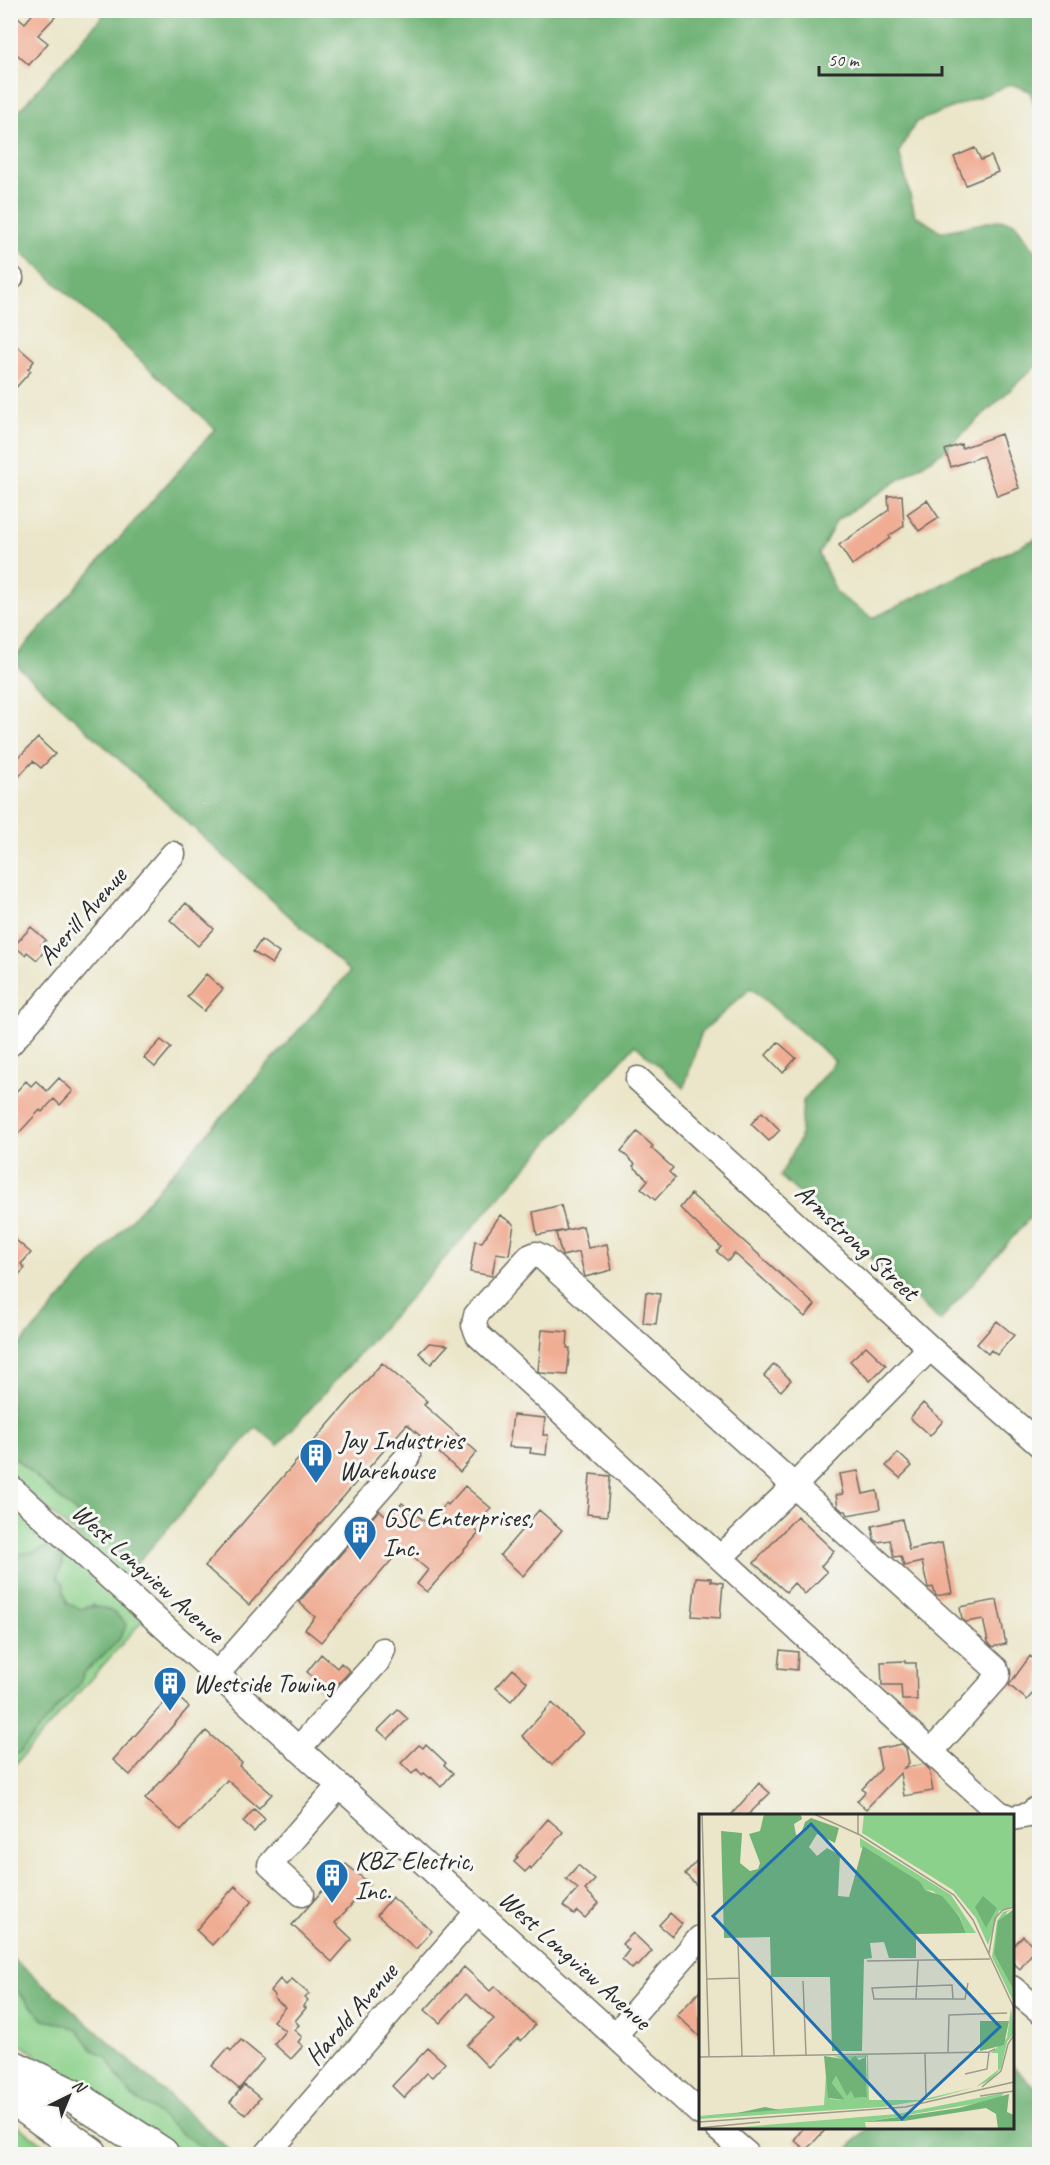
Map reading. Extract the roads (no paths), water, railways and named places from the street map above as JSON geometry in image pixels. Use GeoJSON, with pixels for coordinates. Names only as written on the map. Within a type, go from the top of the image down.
{"type":"FeatureCollection","features":[{"type":"Feature","properties":{"kind":"highway"},"geometry":{"type":"LineString","coordinates":[[12,2076],[91,2154]]}},
{"type":"Feature","properties":{"kind":"highway"},"geometry":{"type":"LineString","coordinates":[[12,2076],[136,2154]]}},
{"type":"Feature","properties":{"kind":"highway"},"geometry":{"type":"LineString","coordinates":[[12,2076],[77,2098],[162,2154]]}},
{"type":"Feature","properties":{"kind":"street","name":"Averill Avenue"},"geometry":{"type":"LineString","coordinates":[[10,1044],[173,854]]}},
{"type":"Feature","properties":{"kind":"street","name":"Armstrong Street"},"geometry":{"type":"LineString","coordinates":[[638,1079],[1040,1446]]}},
{"type":"Feature","properties":{"kind":"street"},"geometry":{"type":"LineString","coordinates":[[932,1752],[997,1678],[996,1669],[542,1257],[536,1254],[529,1257],[476,1315],[474,1325],[478,1335],[932,1752],[1002,1814]]}},
{"type":"Feature","properties":{"kind":"street"},"geometry":{"type":"LineString","coordinates":[[720,1557],[794,1486],[930,1348]]}},
{"type":"Feature","properties":{"kind":"street"},"geometry":{"type":"LineString","coordinates":[[217,1674],[408,1456]]}},
{"type":"Feature","properties":{"kind":"street","name":"West Longview Avenue"},"geometry":{"type":"LineString","coordinates":[[10,1487],[699,2112]]}},
{"type":"Feature","properties":{"kind":"street"},"geometry":{"type":"LineString","coordinates":[[298,1749],[377,1662],[383,1650]]}},
{"type":"Feature","properties":{"kind":"street"},"geometry":{"type":"LineString","coordinates":[[302,1894],[270,1865],[339,1786]]}},
{"type":"Feature","properties":{"kind":"street"},"geometry":{"type":"LineString","coordinates":[[1014,1818],[1029,1815],[1040,1806]]}},
{"type":"Feature","properties":{"kind":"street","name":"Harold Avenue"},"geometry":{"type":"LineString","coordinates":[[267,2154],[478,1911]]}},
{"type":"Feature","properties":{"kind":"street"},"geometry":{"type":"LineString","coordinates":[[615,2035],[699,1939]]}},
{"type":"Feature","properties":{"kind":"street"},"geometry":{"type":"LineString","coordinates":[[1014,1990],[1040,2011]]}},
{"type":"Feature","properties":{"kind":"street"},"geometry":{"type":"LineString","coordinates":[[719,2129],[747,2154]]}},
{"type":"Feature","properties":{"kind":"place","name":"Jay Industries Warehouse"},"geometry":{"type":"Point","coordinates":[316,1484]}},
{"type":"Feature","properties":{"kind":"place","name":"GSC Enterprises, Inc."},"geometry":{"type":"Point","coordinates":[360,1561]}},
{"type":"Feature","properties":{"kind":"place","name":"Westside Towing"},"geometry":{"type":"Point","coordinates":[170,1712]}},
{"type":"Feature","properties":{"kind":"place","name":"KBZ Electric, Inc."},"geometry":{"type":"Point","coordinates":[332,1904]}}]}
